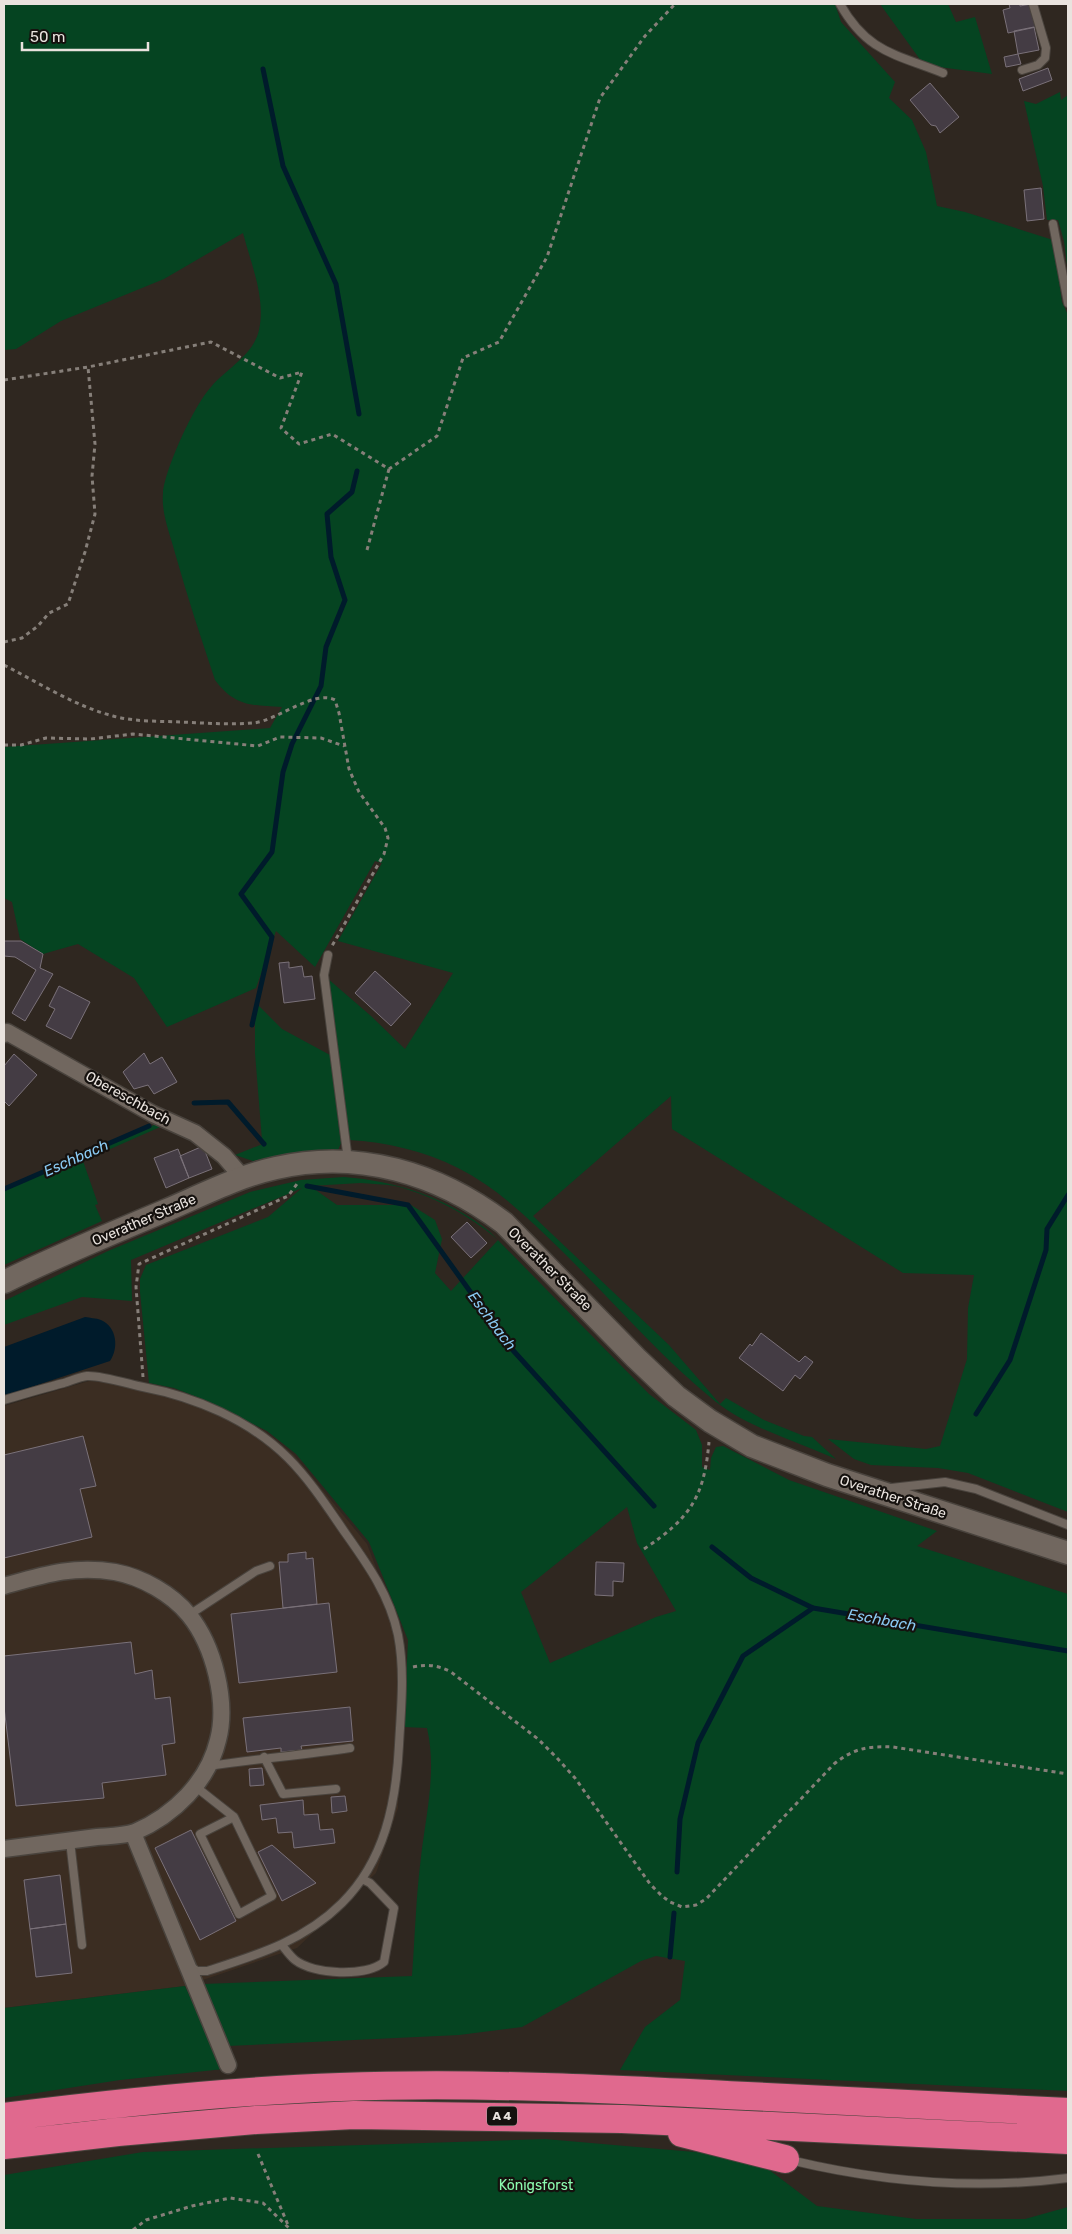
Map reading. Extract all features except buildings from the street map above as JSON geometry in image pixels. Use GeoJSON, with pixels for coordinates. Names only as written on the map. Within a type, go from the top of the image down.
{"type":"FeatureCollection","features":[{"type":"Feature","properties":{"kind":"highway","name":"A 4"},"geometry":{"type":"LineString","coordinates":[[4,2118],[101,2105],[251,2092],[342,2087],[430,2086],[620,2089],[1068,2112]]}},
{"type":"Feature","properties":{"kind":"highway","name":"A 4"},"geometry":{"type":"LineString","coordinates":[[4,2145],[216,2123],[354,2115],[622,2119],[1068,2140]]}},
{"type":"Feature","properties":{"kind":"highway"},"geometry":{"type":"LineString","coordinates":[[622,2119],[785,2159]]}},
{"type":"Feature","properties":{"kind":"main road","name":"Overather Straße"},"geometry":{"type":"LineString","coordinates":[[4,1282],[41,1264],[243,1178],[276,1168],[314,1162],[348,1162],[385,1166],[418,1175],[449,1188],[485,1208],[522,1239],[636,1358],[676,1396],[710,1421],[752,1446],[827,1475],[1068,1553]]}},
{"type":"Feature","properties":{"kind":"street","name":"Obereschbach"},"geometry":{"type":"LineString","coordinates":[[4,1034],[7,1032],[153,1114],[195,1133],[224,1156],[243,1178]]}},
{"type":"Feature","properties":{"kind":"street"},"geometry":{"type":"LineString","coordinates":[[4,1586],[61,1571],[86,1570],[116,1573],[145,1582],[169,1596],[189,1615],[212,1660],[220,1691],[222,1716],[218,1740],[208,1766],[196,1787],[177,1806],[133,1833],[4,1849]]}},
{"type":"Feature","properties":{"kind":"street"},"geometry":{"type":"LineString","coordinates":[[133,1833],[228,2065]]}},
{"type":"Feature","properties":{"kind":"lane"},"geometry":{"type":"LineString","coordinates":[[840,4],[850,21],[864,38],[880,49],[943,73]]}},
{"type":"Feature","properties":{"kind":"lane"},"geometry":{"type":"LineString","coordinates":[[1022,70],[1038,65],[1045,58],[1046,48],[1033,4]]}},
{"type":"Feature","properties":{"kind":"lane"},"geometry":{"type":"LineString","coordinates":[[1053,224],[1068,303]]}},
{"type":"Feature","properties":{"kind":"lane"},"geometry":{"type":"LineString","coordinates":[[328,955],[324,975],[348,1162]]}},
{"type":"Feature","properties":{"kind":"lane"},"geometry":{"type":"LineString","coordinates":[[4,1400],[88,1376],[164,1391],[210,1407],[254,1430],[288,1457],[322,1500],[371,1569],[386,1597],[398,1635],[402,1670],[394,1798],[382,1843],[362,1879],[341,1904],[318,1924],[282,1945],[207,1971],[197,1971],[188,1965]]}},
{"type":"Feature","properties":{"kind":"lane"},"geometry":{"type":"LineString","coordinates":[[873,1490],[945,1482],[976,1489],[1068,1525]]}},
{"type":"Feature","properties":{"kind":"lane"},"geometry":{"type":"LineString","coordinates":[[189,1615],[256,1571],[270,1566]]}},
{"type":"Feature","properties":{"kind":"lane"},"geometry":{"type":"LineString","coordinates":[[208,1766],[264,1758],[278,1759],[350,1748]]}},
{"type":"Feature","properties":{"kind":"lane"},"geometry":{"type":"LineString","coordinates":[[264,1758],[283,1794],[336,1789]]}},
{"type":"Feature","properties":{"kind":"lane"},"geometry":{"type":"LineString","coordinates":[[196,1787],[234,1817],[272,1896],[239,1914],[200,1834],[234,1817]]}},
{"type":"Feature","properties":{"kind":"lane"},"geometry":{"type":"LineString","coordinates":[[70,1840],[82,1945]]}},
{"type":"Feature","properties":{"kind":"lane"},"geometry":{"type":"LineString","coordinates":[[282,1945],[295,1960],[314,1970],[333,1972],[369,1970],[384,1962],[394,1908],[370,1884],[362,1879]]}},
{"type":"Feature","properties":{"kind":"lane"},"geometry":{"type":"LineString","coordinates":[[785,2159],[832,2170],[886,2178],[960,2184],[1068,2178]]}},
{"type":"Feature","properties":{"kind":"path"},"geometry":{"type":"LineString","coordinates":[[367,550],[389,470],[437,436],[463,358],[499,342],[547,257],[600,98],[645,36],[675,4]]}},
{"type":"Feature","properties":{"kind":"path"},"geometry":{"type":"LineString","coordinates":[[4,380],[88,367],[211,342],[280,378],[302,372],[281,428],[299,444],[332,434],[389,470]]}},
{"type":"Feature","properties":{"kind":"path"},"geometry":{"type":"LineString","coordinates":[[4,642],[22,638],[38,626],[49,613],[68,604],[85,552],[94,514],[92,476],[95,444],[88,367]]}},
{"type":"Feature","properties":{"kind":"path"},"geometry":{"type":"LineString","coordinates":[[4,665],[91,709],[115,717],[138,720],[224,724],[256,723],[310,701],[330,697],[335,700],[349,769],[359,792],[385,828],[388,838],[384,854],[334,939],[328,955]]}},
{"type":"Feature","properties":{"kind":"path"},"geometry":{"type":"LineString","coordinates":[[4,745],[21,745],[46,738],[90,739],[133,734],[258,746],[280,737],[321,738],[344,746]]}},
{"type":"Feature","properties":{"kind":"path"},"geometry":{"type":"LineString","coordinates":[[144,1387],[136,1288],[139,1264],[288,1196],[314,1162]]}},
{"type":"Feature","properties":{"kind":"path"},"geometry":{"type":"LineString","coordinates":[[644,1549],[668,1534],[682,1520],[698,1495],[707,1460],[710,1421]]}},
{"type":"Feature","properties":{"kind":"path"},"geometry":{"type":"LineString","coordinates":[[402,1670],[426,1664],[440,1666],[465,1682],[538,1738],[575,1778],[650,1884],[670,1902],[682,1907],[696,1905],[706,1899],[834,1764],[845,1755],[857,1749],[893,1748],[1068,1774]]}},
{"type":"Feature","properties":{"kind":"path"},"geometry":{"type":"LineString","coordinates":[[258,2154],[290,2229]]}},
{"type":"Feature","properties":{"kind":"path"},"geometry":{"type":"LineString","coordinates":[[133,2230],[146,2220],[192,2206],[230,2198],[263,2203],[290,2229]]}},
{"type":"Feature","properties":{"kind":"shaded area"},"geometry":{"type":"Polygon","coordinates":[[[89,1381],[148,1385],[173,1389],[206,1401],[266,1432],[294,1455],[367,1544],[404,1641],[398,1808],[376,1873],[297,1948],[185,1986],[4,2008],[4,1406],[89,1381]]]}},
{"type":"Feature","properties":{"kind":"green space"},"geometry":{"type":"Polygon","coordinates":[[[4,4],[835,4],[841,22],[895,82],[889,98],[912,120],[926,152],[937,206],[965,212],[1053,240],[1062,302],[1068,315],[1068,1512],[968,1473],[938,1468],[871,1465],[854,1459],[828,1439],[926,1449],[940,1446],[967,1359],[968,1308],[974,1275],[903,1273],[672,1129],[671,1096],[533,1216],[669,1345],[720,1404],[726,1398],[764,1420],[804,1436],[812,1437],[836,1459],[744,1420],[716,1402],[656,1348],[538,1228],[487,1185],[458,1168],[419,1152],[391,1145],[349,1140],[327,978],[371,1016],[405,1049],[453,973],[338,941],[382,863],[375,861],[315,967],[276,931],[256,988],[167,1027],[134,978],[78,944],[43,954],[20,939],[12,902],[4,898],[4,747],[270,728],[282,707],[253,705],[237,700],[222,689],[215,680],[184,585],[163,508],[165,482],[189,422],[211,387],[251,347],[259,330],[261,306],[259,293],[243,233],[164,279],[61,321],[16,349],[4,350],[4,4]]]}},
{"type":"Feature","properties":{"kind":"green space"},"geometry":{"type":"Polygon","coordinates":[[[880,4],[948,4],[956,22],[975,17],[992,74],[924,65],[880,4]]]}},
{"type":"Feature","properties":{"kind":"green space"},"geometry":{"type":"Polygon","coordinates":[[[1060,92],[1061,100],[1068,95],[1068,273],[1064,241],[1058,220],[1047,220],[1043,186],[1024,101],[1036,104],[1060,92]]]}},
{"type":"Feature","properties":{"kind":"green space"},"geometry":{"type":"Polygon","coordinates":[[[255,1002],[282,1029],[330,1055],[335,1091],[344,1121],[338,1121],[341,1143],[338,1150],[291,1153],[253,1161],[235,1155],[265,1143],[262,1140],[255,1053],[255,1002]]]}},
{"type":"Feature","properties":{"kind":"green space"},"geometry":{"type":"Polygon","coordinates":[[[163,1121],[167,1124],[83,1161],[98,1204],[95,1205],[102,1221],[4,1265],[4,1191],[163,1121]]]}},
{"type":"Feature","properties":{"kind":"green space"},"geometry":{"type":"Polygon","coordinates":[[[344,1177],[383,1182],[421,1193],[457,1210],[474,1220],[497,1239],[475,1222],[450,1207],[423,1195],[395,1186],[360,1183],[310,1186],[337,1205],[411,1205],[435,1220],[442,1239],[435,1273],[451,1291],[498,1240],[649,1394],[696,1430],[702,1445],[702,1467],[710,1470],[711,1458],[716,1447],[723,1446],[789,1480],[937,1531],[917,1546],[1068,1594],[1068,2091],[620,2070],[645,2027],[680,2000],[685,1961],[656,1956],[641,1961],[522,2027],[459,2035],[227,2046],[203,1984],[412,1976],[419,1872],[430,1792],[431,1760],[427,1728],[404,1727],[408,1640],[369,1542],[296,1454],[267,1431],[207,1401],[174,1388],[149,1383],[140,1292],[140,1279],[146,1265],[268,1217],[302,1188],[131,1260],[132,1301],[82,1297],[4,1325],[4,1301],[108,1251],[250,1192],[301,1180],[344,1177]],[[627,1507],[521,1592],[550,1663],[656,1617],[676,1611],[637,1543],[627,1507]]]}},
{"type":"Feature","properties":{"kind":"green space"},"geometry":{"type":"Polygon","coordinates":[[[185,1986],[224,2069],[120,2080],[4,2098],[4,2008],[185,1986]]]}},
{"type":"Feature","properties":{"kind":"green space","name":"Königsforst"},"geometry":{"type":"Polygon","coordinates":[[[545,2139],[752,2157],[817,2206],[916,2219],[1025,2219],[1068,2207],[1068,2230],[4,2230],[4,2175],[143,2152],[545,2139]]]}},
{"type":"Feature","properties":{"kind":"water"},"geometry":{"type":"Polygon","coordinates":[[[85,1317],[101,1320],[106,1323],[113,1333],[115,1350],[110,1361],[4,1396],[4,1347],[85,1317]]]}},
{"type":"Feature","properties":{"kind":"waterway"},"geometry":{"type":"LineString","coordinates":[[263,69],[283,166],[336,284],[359,414]]}},
{"type":"Feature","properties":{"kind":"waterway"},"geometry":{"type":"LineString","coordinates":[[252,1025],[272,937],[241,894],[272,852],[283,772],[292,744],[321,686],[326,647],[345,600],[331,557],[327,514],[352,492],[357,471]]}},
{"type":"Feature","properties":{"kind":"waterway","name":"Eschbach"},"geometry":{"type":"LineString","coordinates":[[194,1103],[228,1102],[264,1144]]}},
{"type":"Feature","properties":{"kind":"waterway","name":"Eschbach"},"geometry":{"type":"LineString","coordinates":[[4,1189],[149,1126]]}},
{"type":"Feature","properties":{"kind":"waterway","name":"Eschbach"},"geometry":{"type":"LineString","coordinates":[[307,1186],[408,1205],[510,1347],[654,1506]]}},
{"type":"Feature","properties":{"kind":"waterway"},"geometry":{"type":"LineString","coordinates":[[976,1414],[1010,1360],[1046,1250],[1047,1229],[1068,1195]]}},
{"type":"Feature","properties":{"kind":"waterway","name":"Eschbach"},"geometry":{"type":"LineString","coordinates":[[712,1547],[751,1578],[813,1608],[1068,1651]]}},
{"type":"Feature","properties":{"kind":"waterway"},"geometry":{"type":"LineString","coordinates":[[677,1872],[680,1819],[698,1743],[743,1656],[813,1608]]}},
{"type":"Feature","properties":{"kind":"waterway"},"geometry":{"type":"LineString","coordinates":[[670,1957],[674,1913]]}}]}
